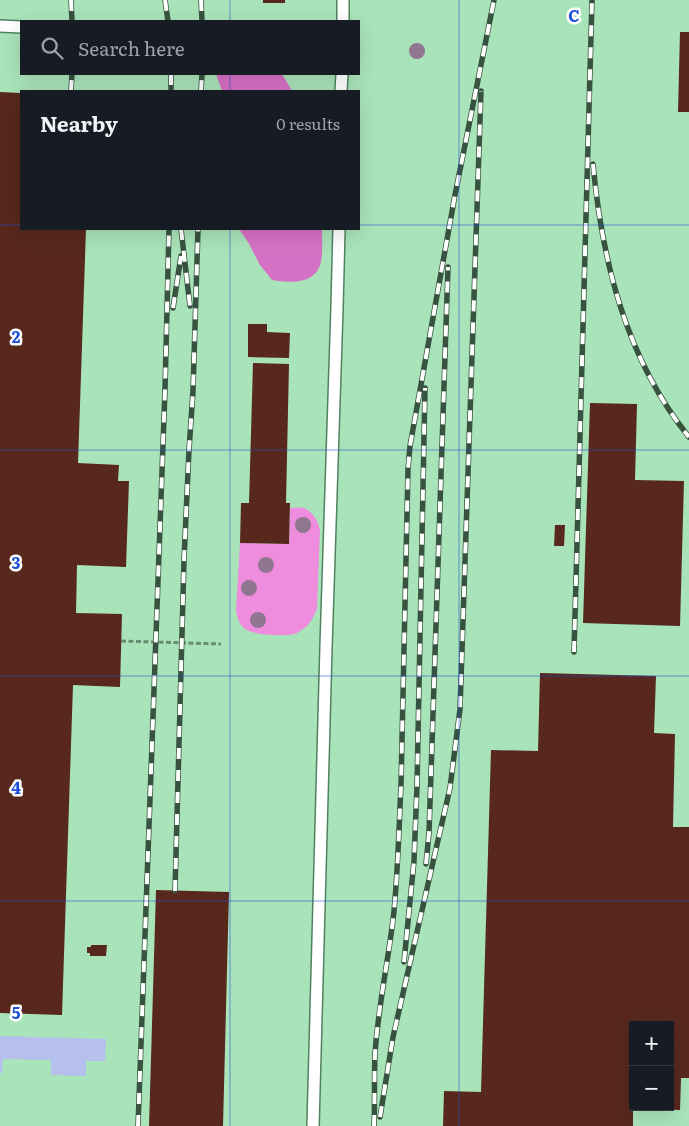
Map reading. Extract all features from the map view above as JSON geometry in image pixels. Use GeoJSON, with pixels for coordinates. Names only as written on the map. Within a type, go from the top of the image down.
{"type":"FeatureCollection","features":[{"type":"Feature","properties":{"kind":"lane"},"geometry":{"type":"LineString","coordinates":[[343,0],[343,20]]}},
{"type":"Feature","properties":{"kind":"lane"},"geometry":{"type":"LineString","coordinates":[[0,26],[20,27]]}},
{"type":"Feature","properties":{"kind":"lane"},"geometry":{"type":"LineString","coordinates":[[341,90],[342,75]]}},
{"type":"Feature","properties":{"kind":"lane"},"geometry":{"type":"LineString","coordinates":[[313,1126],[339,230]]}},
{"type":"Feature","properties":{"kind":"path"},"geometry":{"type":"LineString","coordinates":[[121,641],[221,644]]}},
{"type":"Feature","properties":{"kind":"shaded area"},"geometry":{"type":"Polygon","coordinates":[[[0,0],[689,0],[689,1126],[0,1126],[0,0]]]}},
{"type":"Feature","properties":{"kind":"shaded area"},"geometry":{"type":"Polygon","coordinates":[[[216,75],[283,75],[291,90],[222,90],[216,75]]]}},
{"type":"Feature","properties":{"kind":"shaded area"},"geometry":{"type":"Polygon","coordinates":[[[240,230],[322,230],[321,261],[314,275],[302,281],[272,280],[260,265],[240,230]]]}},
{"type":"Feature","properties":{"kind":"shaded area"},"geometry":{"type":"Polygon","coordinates":[[[290,508],[306,509],[312,513],[320,530],[317,609],[309,624],[297,633],[278,635],[248,631],[238,620],[236,613],[240,543],[289,544],[290,508]]]}},
{"type":"Feature","properties":{"kind":"water"},"geometry":{"type":"Polygon","coordinates":[[[0,1036],[106,1039],[105,1061],[86,1061],[86,1076],[51,1075],[51,1060],[3,1059],[2,1073],[0,1073],[0,1036]]]}},
{"type":"Feature","properties":{"kind":"building"},"geometry":{"type":"Polygon","coordinates":[[[263,0],[285,0],[285,3],[263,3],[263,0]]]}},
{"type":"Feature","properties":{"kind":"building"},"geometry":{"type":"Polygon","coordinates":[[[680,32],[689,32],[689,112],[678,112],[680,32]]]}},
{"type":"Feature","properties":{"kind":"building"},"geometry":{"type":"Polygon","coordinates":[[[0,92],[20,93],[20,230],[86,230],[78,463],[119,465],[118,481],[129,481],[126,567],[77,565],[76,613],[122,614],[120,687],[73,685],[62,1015],[0,1013],[0,92]]]}},
{"type":"Feature","properties":{"kind":"building"},"geometry":{"type":"Polygon","coordinates":[[[248,324],[267,324],[267,332],[290,333],[289,358],[248,357],[248,324]]]}},
{"type":"Feature","properties":{"kind":"building"},"geometry":{"type":"Polygon","coordinates":[[[253,363],[289,364],[286,503],[290,503],[289,544],[240,543],[241,503],[249,503],[253,363]]]}},
{"type":"Feature","properties":{"kind":"building"},"geometry":{"type":"Polygon","coordinates":[[[590,403],[637,404],[635,480],[684,481],[680,626],[583,623],[590,403]]]}},
{"type":"Feature","properties":{"kind":"building"},"geometry":{"type":"Polygon","coordinates":[[[555,525],[565,525],[564,546],[554,546],[555,525]]]}},
{"type":"Feature","properties":{"kind":"building"},"geometry":{"type":"Polygon","coordinates":[[[540,673],[656,676],[654,733],[675,734],[673,827],[689,827],[689,1078],[681,1078],[680,1110],[674,1110],[674,1021],[629,1021],[629,1111],[633,1111],[633,1126],[443,1126],[444,1091],[481,1092],[491,750],[538,751],[540,673]]]}},
{"type":"Feature","properties":{"kind":"building"},"geometry":{"type":"Polygon","coordinates":[[[156,890],[229,892],[223,1126],[149,1126],[156,890]]]}},
{"type":"Feature","properties":{"kind":"building"},"geometry":{"type":"Polygon","coordinates":[[[91,945],[107,945],[106,956],[90,956],[90,953],[87,953],[87,947],[91,947],[91,945]]]}},
{"type":"Feature","properties":{"kind":"railway"},"geometry":{"type":"LineString","coordinates":[[71,0],[72,20]]}},
{"type":"Feature","properties":{"kind":"railway"},"geometry":{"type":"LineString","coordinates":[[165,0],[168,20]]}},
{"type":"Feature","properties":{"kind":"railway"},"geometry":{"type":"LineString","coordinates":[[201,0],[202,20]]}},
{"type":"Feature","properties":{"kind":"railway"},"geometry":{"type":"LineString","coordinates":[[374,1126],[376,1036],[392,929],[397,864],[401,785],[410,446],[455,195],[494,0]]}},
{"type":"Feature","properties":{"kind":"railway"},"geometry":{"type":"LineString","coordinates":[[574,652],[592,0]]}},
{"type":"Feature","properties":{"kind":"railway"},"geometry":{"type":"LineString","coordinates":[[71,90],[72,75]]}},
{"type":"Feature","properties":{"kind":"railway"},"geometry":{"type":"LineString","coordinates":[[171,75],[171,90]]}},
{"type":"Feature","properties":{"kind":"railway"},"geometry":{"type":"LineString","coordinates":[[201,90],[202,75]]}},
{"type":"Feature","properties":{"kind":"railway"},"geometry":{"type":"LineString","coordinates":[[380,1117],[393,1037],[450,788],[460,709],[481,91]]}},
{"type":"Feature","properties":{"kind":"railway"},"geometry":{"type":"LineString","coordinates":[[593,164],[603,237],[621,308],[633,342],[649,375],[667,407],[689,437]]}},
{"type":"Feature","properties":{"kind":"railway"},"geometry":{"type":"LineString","coordinates":[[138,1126],[165,390],[169,230]]}},
{"type":"Feature","properties":{"kind":"railway"},"geometry":{"type":"LineString","coordinates":[[181,230],[190,306]]}},
{"type":"Feature","properties":{"kind":"railway"},"geometry":{"type":"LineString","coordinates":[[175,891],[184,560],[193,391],[198,230]]}},
{"type":"Feature","properties":{"kind":"railway"},"geometry":{"type":"LineString","coordinates":[[173,308],[181,256]]}},
{"type":"Feature","properties":{"kind":"railway"},"geometry":{"type":"LineString","coordinates":[[426,864],[429,833],[448,267]]}},
{"type":"Feature","properties":{"kind":"railway"},"geometry":{"type":"LineString","coordinates":[[404,962],[414,861],[417,786],[425,388]]}}]}
